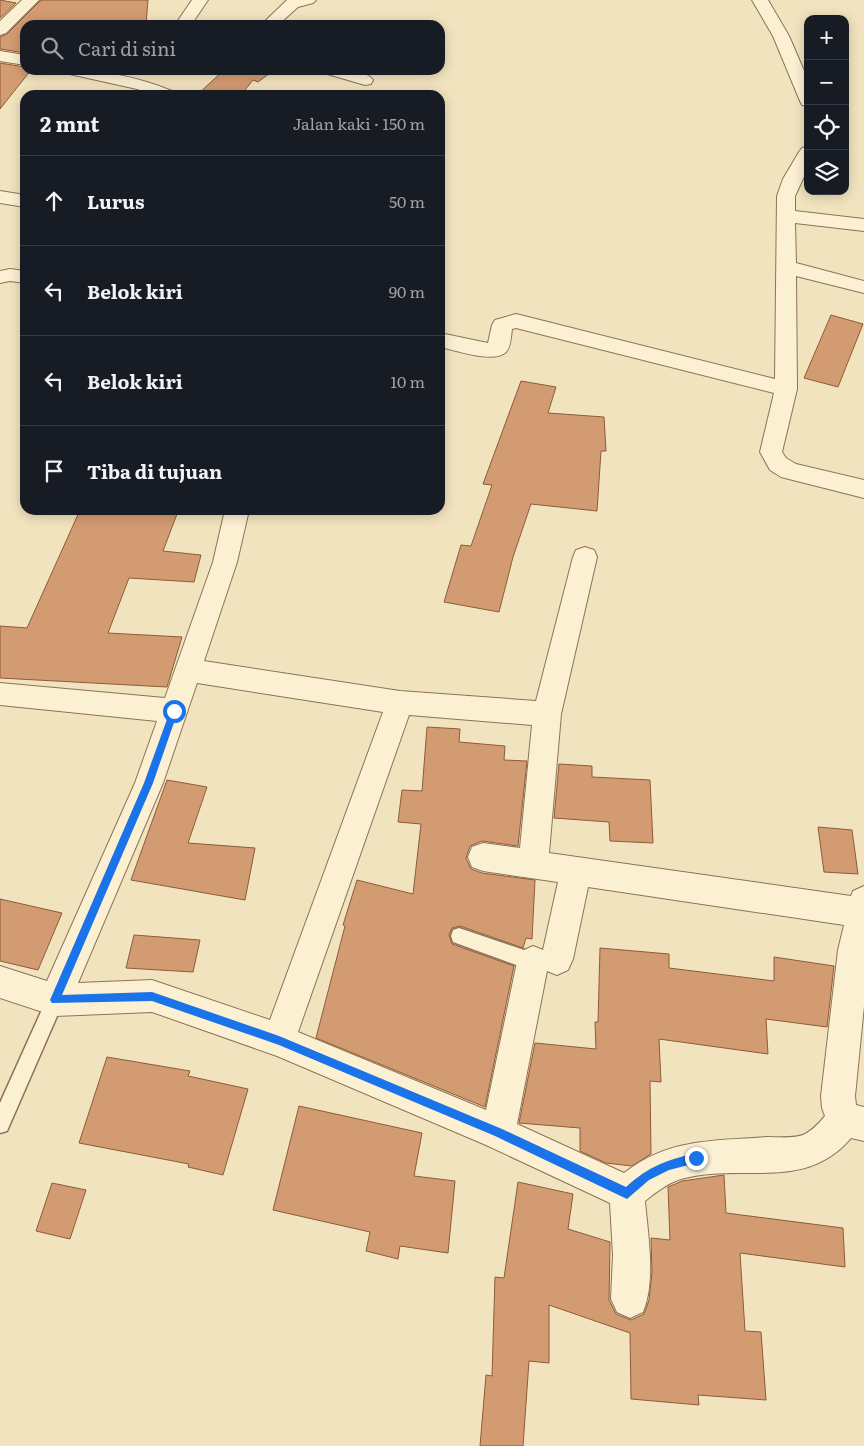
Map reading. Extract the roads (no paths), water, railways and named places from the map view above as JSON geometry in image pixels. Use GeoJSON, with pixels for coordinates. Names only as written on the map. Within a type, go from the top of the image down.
{"type":"FeatureCollection","features":[{"type":"Feature","properties":{"kind":"street"},"geometry":{"type":"LineString","coordinates":[[0,30],[31,0]]}},
{"type":"Feature","properties":{"kind":"street"},"geometry":{"type":"LineString","coordinates":[[186,20],[200,0]]}},
{"type":"Feature","properties":{"kind":"street"},"geometry":{"type":"LineString","coordinates":[[271,0],[301,2]]}},
{"type":"Feature","properties":{"kind":"street"},"geometry":{"type":"LineString","coordinates":[[760,0],[781,36],[804,91]]}},
{"type":"Feature","properties":{"kind":"street"},"geometry":{"type":"LineString","coordinates":[[276,20],[301,2]]}},
{"type":"Feature","properties":{"kind":"street"},"geometry":{"type":"LineString","coordinates":[[0,56],[20,59]]}},
{"type":"Feature","properties":{"kind":"street"},"geometry":{"type":"LineString","coordinates":[[95,75],[157,90]]}},
{"type":"Feature","properties":{"kind":"street"},"geometry":{"type":"LineString","coordinates":[[142,85],[149,75]]}},
{"type":"Feature","properties":{"kind":"street"},"geometry":{"type":"LineString","coordinates":[[348,75],[365,80]]}},
{"type":"Feature","properties":{"kind":"street"},"geometry":{"type":"LineString","coordinates":[[804,159],[792,179],[786,196],[786,389],[771,452],[778,464],[789,471],[864,489]]}},
{"type":"Feature","properties":{"kind":"street"},"geometry":{"type":"LineString","coordinates":[[0,197],[20,200]]}},
{"type":"Feature","properties":{"kind":"street"},"geometry":{"type":"LineString","coordinates":[[786,216],[864,225]]}},
{"type":"Feature","properties":{"kind":"street"},"geometry":{"type":"LineString","coordinates":[[786,267],[864,287]]}},
{"type":"Feature","properties":{"kind":"street"},"geometry":{"type":"LineString","coordinates":[[0,277],[10,275],[20,276]]}},
{"type":"Feature","properties":{"kind":"street"},"geometry":{"type":"LineString","coordinates":[[445,341],[492,351],[498,348],[502,325],[516,321],[542,326],[786,389]]}},
{"type":"Feature","properties":{"kind":"street"},"geometry":{"type":"LineString","coordinates":[[55,1000],[149,783],[225,562],[236,515]]}},
{"type":"Feature","properties":{"kind":"street"},"geometry":{"type":"LineString","coordinates":[[533,864],[548,714],[585,557]]}},
{"type":"Feature","properties":{"kind":"street"},"geometry":{"type":"LineString","coordinates":[[188,670],[400,703],[548,714]]}},
{"type":"Feature","properties":{"kind":"street"},"geometry":{"type":"LineString","coordinates":[[0,694],[174,711]]}},
{"type":"Feature","properties":{"kind":"street"},"geometry":{"type":"LineString","coordinates":[[279,1040],[400,703]]}},
{"type":"Feature","properties":{"kind":"street"},"geometry":{"type":"LineString","coordinates":[[483,857],[576,871],[863,907],[854,950],[838,1096],[839,1108],[855,1122],[832,1134],[810,1151],[696,1158],[668,1165],[645,1177],[627,1193]]}},
{"type":"Feature","properties":{"kind":"street"},"geometry":{"type":"LineString","coordinates":[[498,1133],[545,960],[576,871]]}},
{"type":"Feature","properties":{"kind":"street"},"geometry":{"type":"LineString","coordinates":[[0,982],[55,1000],[152,996],[279,1040],[498,1133],[627,1193]]}},
{"type":"Feature","properties":{"kind":"street"},"geometry":{"type":"LineString","coordinates":[[627,1193],[631,1255],[630,1299]]}},
{"type":"Feature","properties":{"kind":"lane"},"geometry":{"type":"LineString","coordinates":[[460,936],[545,960]]}},
{"type":"Feature","properties":{"kind":"lane"},"geometry":{"type":"LineString","coordinates":[[0,1124],[55,1000]]}}]}
